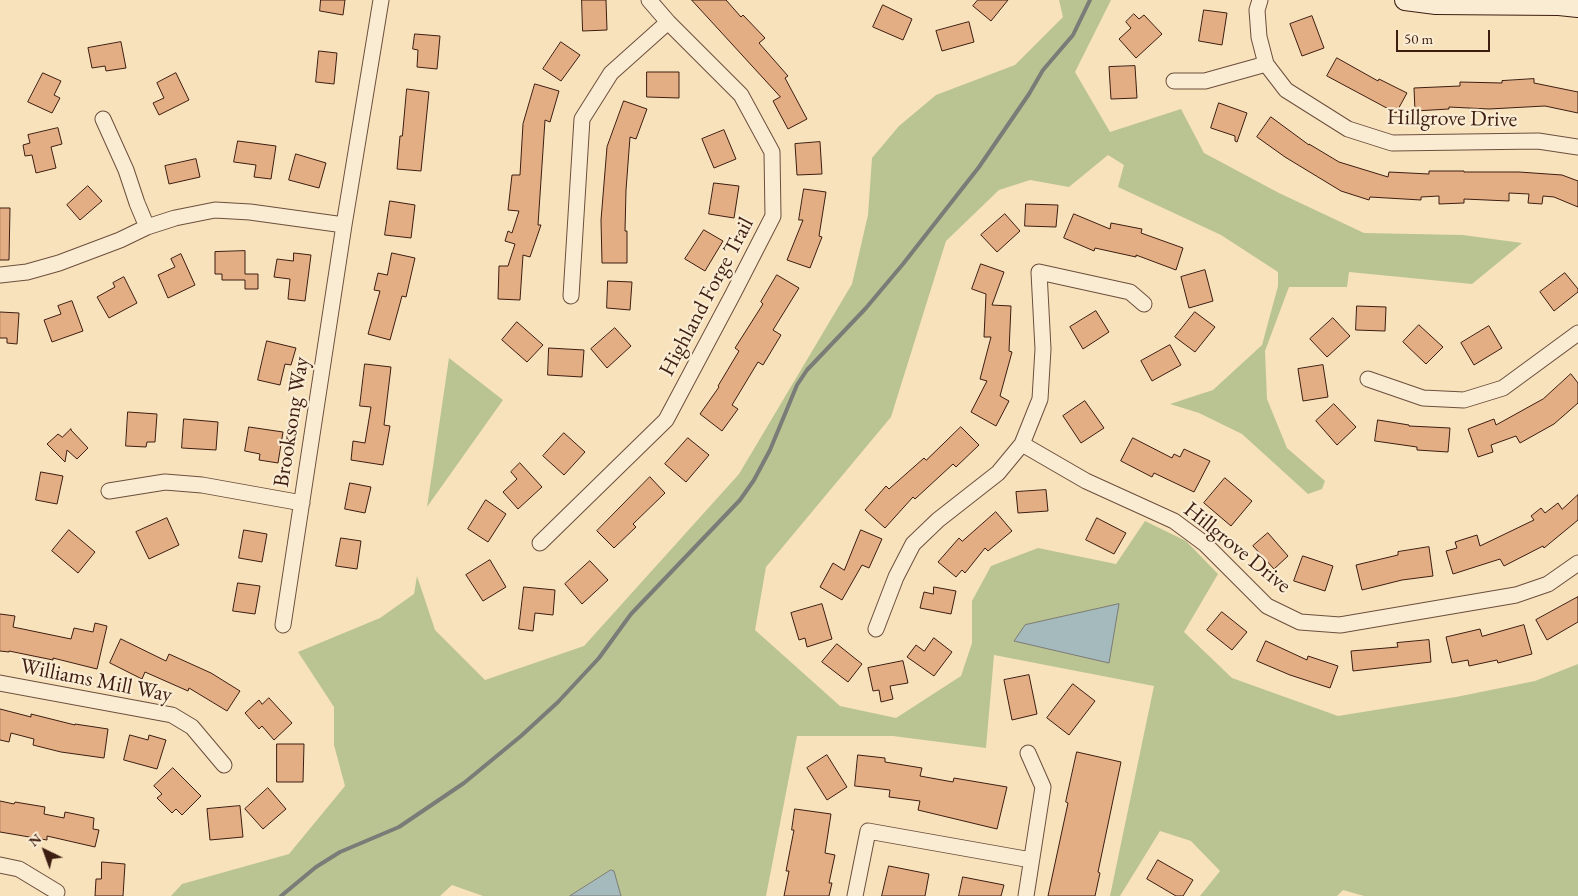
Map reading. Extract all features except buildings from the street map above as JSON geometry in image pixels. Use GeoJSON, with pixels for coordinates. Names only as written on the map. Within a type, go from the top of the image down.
{"type":"FeatureCollection","features":[{"type":"Feature","properties":{"kind":"street","name":"Brooksong Way"},"geometry":{"type":"LineString","coordinates":[[283,625],[344,225],[381,0]]}},
{"type":"Feature","properties":{"kind":"street","name":"Highland Forge Trail"},"geometry":{"type":"LineString","coordinates":[[540,543],[666,420],[773,216],[772,152],[741,95],[668,22],[649,0]]}},
{"type":"Feature","properties":{"kind":"street","name":"Hillgrove Drive"},"geometry":{"type":"LineString","coordinates":[[1260,0],[1257,10],[1259,37],[1266,64],[1286,90],[1348,130],[1392,143],[1538,141],[1578,147]]}},
{"type":"Feature","properties":{"kind":"street"},"geometry":{"type":"LineString","coordinates":[[1405,0],[1436,4],[1559,5],[1578,7]]}},
{"type":"Feature","properties":{"kind":"street"},"geometry":{"type":"LineString","coordinates":[[572,296],[582,119],[611,73],[668,22]]}},
{"type":"Feature","properties":{"kind":"street"},"geometry":{"type":"LineString","coordinates":[[1174,81],[1205,80],[1266,64]]}},
{"type":"Feature","properties":{"kind":"street"},"geometry":{"type":"LineString","coordinates":[[103,119],[126,170],[147,226]]}},
{"type":"Feature","properties":{"kind":"street"},"geometry":{"type":"LineString","coordinates":[[0,275],[27,272],[58,263],[120,240],[147,226],[215,210],[250,212],[344,225]]}},
{"type":"Feature","properties":{"kind":"street"},"geometry":{"type":"LineString","coordinates":[[876,629],[896,577],[912,544],[938,520],[998,473],[1022,444],[1040,399],[1043,349],[1039,272],[1130,292],[1144,304]]}},
{"type":"Feature","properties":{"kind":"street"},"geometry":{"type":"LineString","coordinates":[[1368,380],[1423,398],[1464,400],[1503,388],[1578,333]]}},
{"type":"Feature","properties":{"kind":"street","name":"Hillgrove Drive"},"geometry":{"type":"LineString","coordinates":[[1022,444],[1086,481],[1174,521],[1205,544],[1267,606],[1300,622],[1340,625],[1516,595],[1548,584],[1578,563]]}},
{"type":"Feature","properties":{"kind":"street"},"geometry":{"type":"LineString","coordinates":[[109,491],[165,482],[202,485],[302,503]]}},
{"type":"Feature","properties":{"kind":"street","name":"Williams Mill Way"},"geometry":{"type":"LineString","coordinates":[[0,683],[172,715],[192,727],[224,765]]}},
{"type":"Feature","properties":{"kind":"street"},"geometry":{"type":"LineString","coordinates":[[1026,896],[1043,787],[1028,753]]}},
{"type":"Feature","properties":{"kind":"street"},"geometry":{"type":"LineString","coordinates":[[855,896],[868,831],[1031,860]]}},
{"type":"Feature","properties":{"kind":"street"},"geometry":{"type":"LineString","coordinates":[[0,865],[19,869],[57,892]]}},
{"type":"Feature","properties":{"kind":"green space"},"geometry":{"type":"Polygon","coordinates":[[[1059,0],[1111,0],[1075,72],[1110,132],[1181,109],[1204,153],[1279,193],[1364,233],[1463,235],[1522,243],[1472,284],[1349,272],[1347,287],[1289,287],[1265,351],[1267,399],[1287,448],[1325,481],[1322,489],[1308,494],[1242,434],[1199,413],[1170,404],[1213,390],[1262,345],[1278,286],[1278,272],[1221,235],[1118,187],[1124,165],[1108,155],[1069,187],[1030,180],[999,190],[946,241],[891,417],[766,567],[755,630],[840,706],[896,718],[961,676],[972,643],[972,601],[991,566],[1038,548],[1116,564],[1145,521],[1186,541],[1218,574],[1184,632],[1232,678],[1338,716],[1456,697],[1535,681],[1578,664],[1578,896],[1364,896],[1343,890],[1337,896],[1200,896],[1220,871],[1191,841],[1160,831],[1120,896],[1110,896],[1154,686],[994,655],[986,748],[893,736],[797,736],[766,896],[621,896],[614,871],[611,870],[570,896],[483,896],[452,885],[440,896],[171,896],[182,884],[289,854],[345,786],[334,745],[334,707],[298,652],[380,618],[414,594],[417,576],[435,630],[485,680],[584,646],[739,474],[852,284],[868,215],[872,158],[899,126],[936,95],[1015,65],[1063,17],[1059,0]]]}},
{"type":"Feature","properties":{"kind":"green space"},"geometry":{"type":"Polygon","coordinates":[[[449,358],[503,400],[427,507],[449,358]]]}},
{"type":"Feature","properties":{"kind":"shaded area"},"geometry":{"type":"Polygon","coordinates":[[[1119,604],[1109,663],[1014,641],[1025,625],[1119,604]]]}},
{"type":"Feature","properties":{"kind":"shaded area"},"geometry":{"type":"Polygon","coordinates":[[[611,870],[614,871],[621,896],[570,896],[611,870]]]}},
{"type":"Feature","properties":{"kind":"waterway"},"geometry":{"type":"LineString","coordinates":[[281,896],[316,867],[340,852],[399,827],[464,783],[521,736],[558,702],[599,658],[631,614],[740,500],[754,480],[770,450],[797,385],[807,370],[866,308],[979,167],[1029,94],[1043,70],[1073,35],[1090,0]]}}]}
